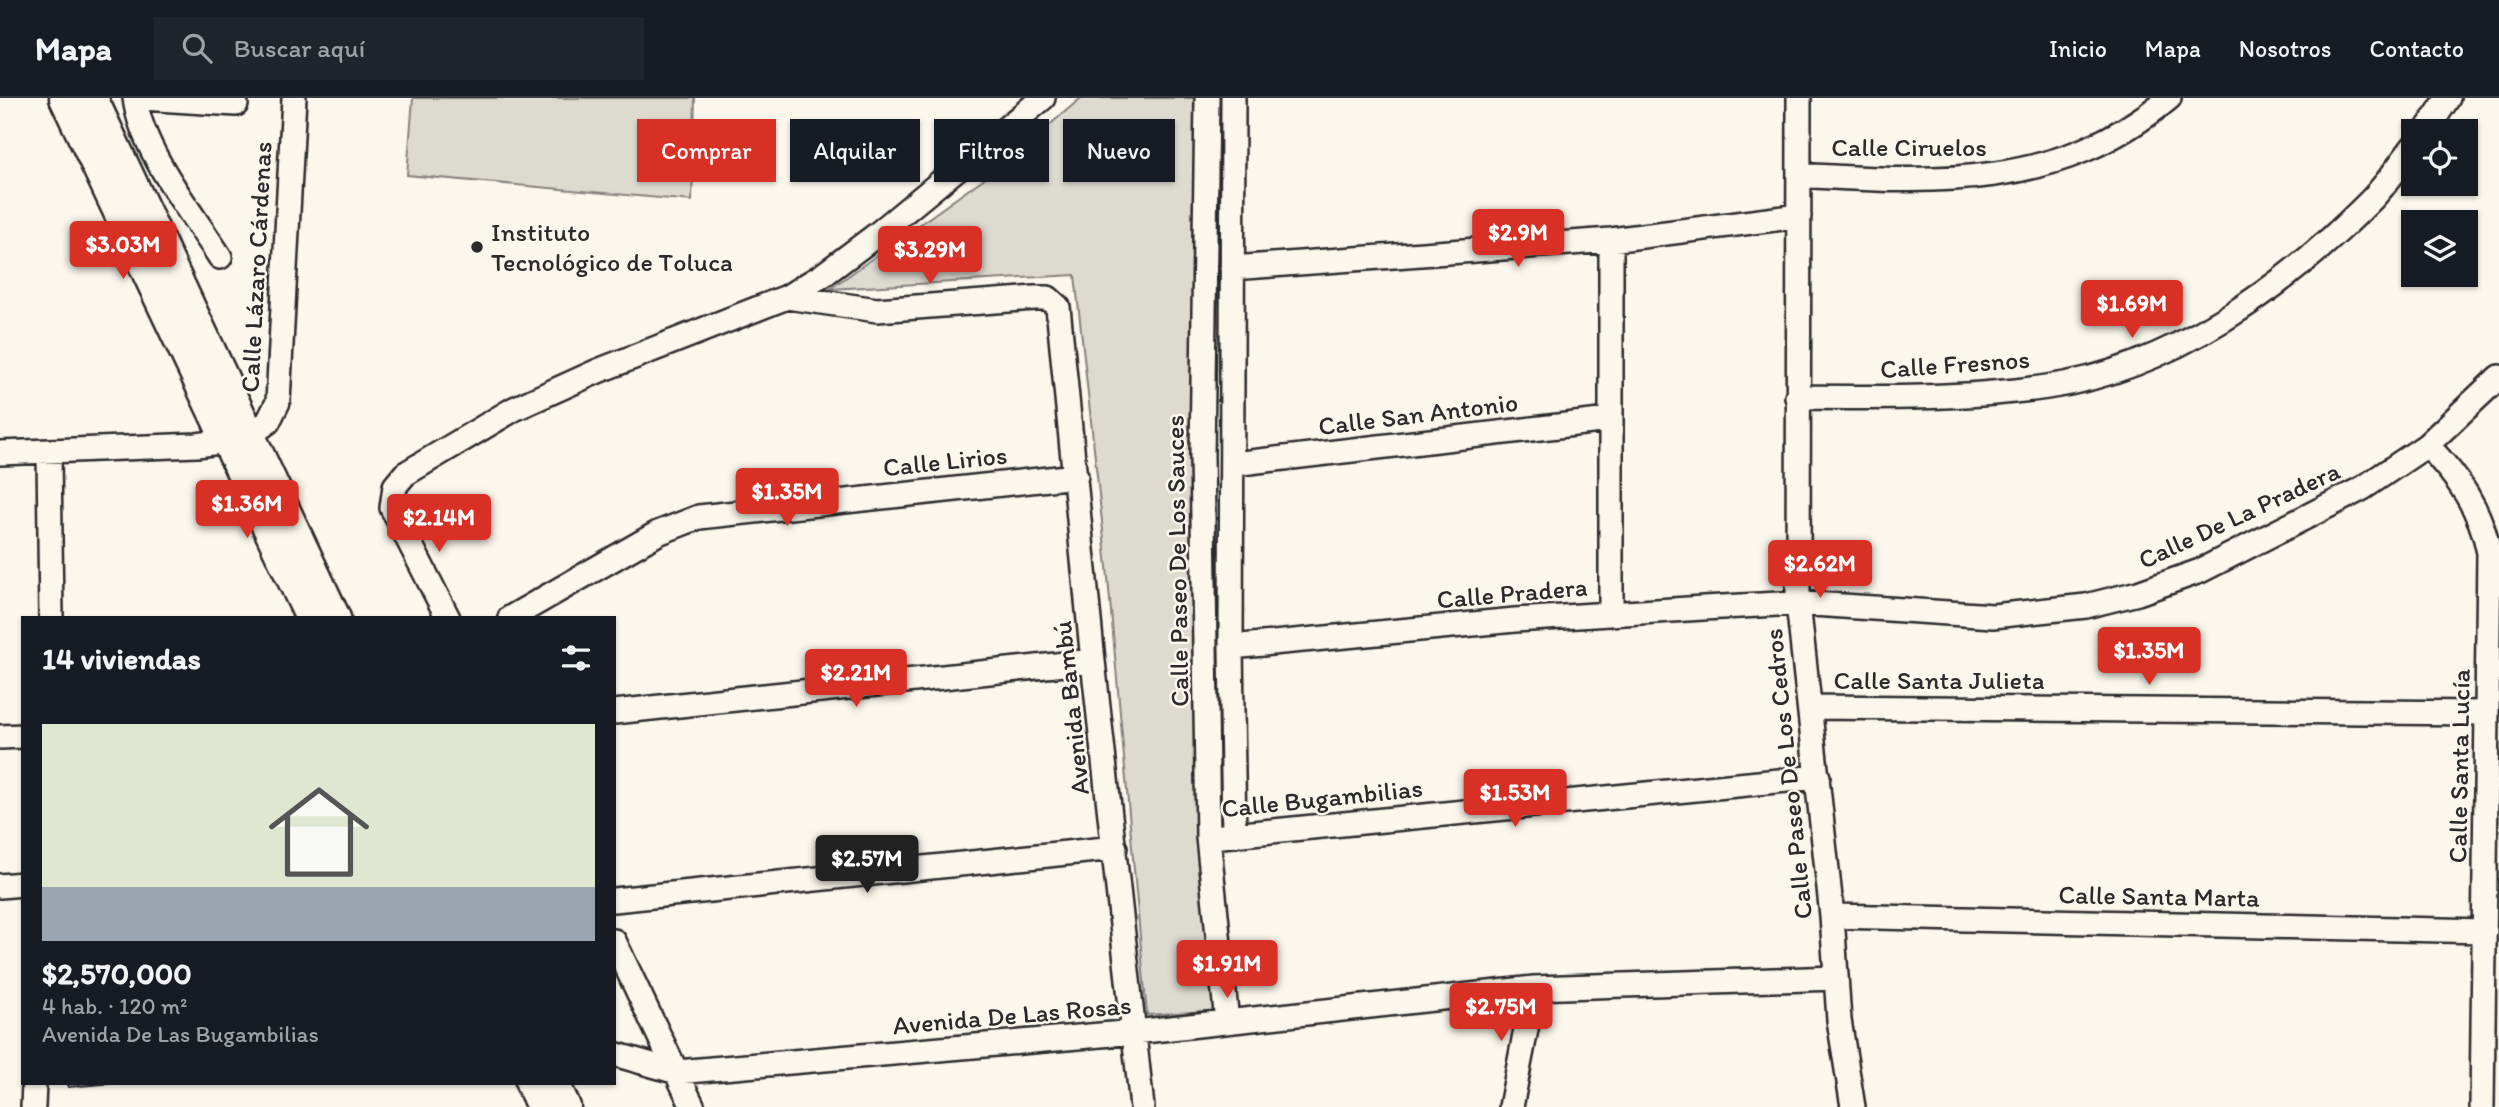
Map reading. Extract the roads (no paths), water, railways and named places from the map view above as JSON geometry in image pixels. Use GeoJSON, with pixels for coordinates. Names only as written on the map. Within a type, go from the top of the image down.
{"type":"FeatureCollection","features":[{"type":"Feature","properties":{"kind":"main road"},"geometry":{"type":"LineString","coordinates":[[65,98],[238,438],[334,616]]}},
{"type":"Feature","properties":{"kind":"main road"},"geometry":{"type":"LineString","coordinates":[[92,98],[238,438],[310,616]]}},
{"type":"Feature","properties":{"kind":"main road"},"geometry":{"type":"LineString","coordinates":[[532,1085],[542,1107]]}},
{"type":"Feature","properties":{"kind":"main road"},"geometry":{"type":"LineString","coordinates":[[555,1085],[565,1107]]}},
{"type":"Feature","properties":{"kind":"street"},"geometry":{"type":"LineString","coordinates":[[135,98],[137,118],[149,141],[220,257]]}},
{"type":"Feature","properties":{"kind":"street"},"geometry":{"type":"LineString","coordinates":[[142,98],[236,104]]}},
{"type":"Feature","properties":{"kind":"street","name":"Calle Lázaro Cárdenas"},"geometry":{"type":"LineString","coordinates":[[238,438],[268,422],[278,401],[293,98]]}},
{"type":"Feature","properties":{"kind":"street"},"geometry":{"type":"LineString","coordinates":[[447,616],[392,508],[395,486],[405,474],[514,409],[611,366],[787,297],[823,275],[875,236],[1043,98]]}},
{"type":"Feature","properties":{"kind":"street","name":"Calle Paseo De Los Sauces"},"geometry":{"type":"LineString","coordinates":[[1207,98],[1202,456],[1208,837],[1227,1022]]}},
{"type":"Feature","properties":{"kind":"street","name":"Calle Paseo De Los Sauces"},"geometry":{"type":"LineString","coordinates":[[1233,98],[1231,647],[1234,835]]}},
{"type":"Feature","properties":{"kind":"street","name":"Calle Paseo De Los Cedros"},"geometry":{"type":"LineString","coordinates":[[1799,98],[1798,603],[1811,707],[1845,1065],[1853,1107]]}},
{"type":"Feature","properties":{"kind":"street","name":"Calle Ciruelos"},"geometry":{"type":"LineString","coordinates":[[1799,174],[1942,180],[1988,177],[2043,164],[2088,148],[2148,116],[2169,98]]}},
{"type":"Feature","properties":{"kind":"street"},"geometry":{"type":"LineString","coordinates":[[2434,119],[2448,98]]}},
{"type":"Feature","properties":{"kind":"street","name":"Calle Fresnos"},"geometry":{"type":"LineString","coordinates":[[1797,397],[1895,398],[1976,394],[2049,387],[2113,371],[2196,337],[2262,292],[2313,253],[2371,200],[2401,162]]}},
{"type":"Feature","properties":{"kind":"street"},"geometry":{"type":"LineString","coordinates":[[1232,268],[1611,240],[1799,216]]}},
{"type":"Feature","properties":{"kind":"street"},"geometry":{"type":"LineString","coordinates":[[1611,240],[1611,613]]}},
{"type":"Feature","properties":{"kind":"street","name":"Avenida Bambú"},"geometry":{"type":"LineString","coordinates":[[787,297],[877,310],[1035,298],[1048,298],[1056,302],[1060,319],[1093,661],[1142,1107]]}},
{"type":"Feature","properties":{"kind":"street","name":"Calle De La Pradera"},"geometry":{"type":"LineString","coordinates":[[1798,603],[1993,616],[2086,606],[2138,593],[2200,571],[2363,488],[2427,445],[2499,377]]}},
{"type":"Feature","properties":{"kind":"street","name":"Calle San Antonio"},"geometry":{"type":"LineString","coordinates":[[1233,464],[1609,420]]}},
{"type":"Feature","properties":{"kind":"street"},"geometry":{"type":"LineString","coordinates":[[0,453],[197,445],[238,438]]}},
{"type":"Feature","properties":{"kind":"street","name":"Calle Santa Lucía"},"geometry":{"type":"LineString","coordinates":[[2427,445],[2464,488],[2486,534],[2490,578],[2482,1107]]}},
{"type":"Feature","properties":{"kind":"street"},"geometry":{"type":"LineString","coordinates":[[49,453],[51,616]]}},
{"type":"Feature","properties":{"kind":"street","name":"Calle Lirios"},"geometry":{"type":"LineString","coordinates":[[513,616],[665,529],[699,517],[1076,476]]}},
{"type":"Feature","properties":{"kind":"street","name":"Calle Pradera"},"geometry":{"type":"LineString","coordinates":[[1231,647],[1611,613],[1798,603]]}},
{"type":"Feature","properties":{"kind":"street"},"geometry":{"type":"LineString","coordinates":[[616,712],[1093,661]]}},
{"type":"Feature","properties":{"kind":"street","name":"Calle Santa Julieta"},"geometry":{"type":"LineString","coordinates":[[1811,707],[2487,713]]}},
{"type":"Feature","properties":{"kind":"street"},"geometry":{"type":"LineString","coordinates":[[0,737],[21,736]]}},
{"type":"Feature","properties":{"kind":"street","name":"Calle Bugambilias"},"geometry":{"type":"LineString","coordinates":[[1208,837],[1818,777]]}},
{"type":"Feature","properties":{"kind":"street"},"geometry":{"type":"LineString","coordinates":[[616,900],[1115,848]]}},
{"type":"Feature","properties":{"kind":"street"},"geometry":{"type":"LineString","coordinates":[[0,886],[21,884]]}},
{"type":"Feature","properties":{"kind":"street","name":"Calle Santa Marta"},"geometry":{"type":"LineString","coordinates":[[1832,916],[2485,931]]}},
{"type":"Feature","properties":{"kind":"street"},"geometry":{"type":"LineString","coordinates":[[616,945],[693,1107]]}},
{"type":"Feature","properties":{"kind":"street","name":"Avenida De Las Rosas"},"geometry":{"type":"LineString","coordinates":[[616,1055],[677,1072],[1135,1032],[1534,988],[1836,978]]}},
{"type":"Feature","properties":{"kind":"street"},"geometry":{"type":"LineString","coordinates":[[1511,1107],[1534,988]]}},
{"type":"Feature","properties":{"kind":"street"},"geometry":{"type":"LineString","coordinates":[[33,1107],[34,1085]]}},
{"type":"Feature","properties":{"kind":"place","name":"Instituto Tecnológico de Toluca"},"geometry":{"type":"Point","coordinates":[477,247]}}]}
